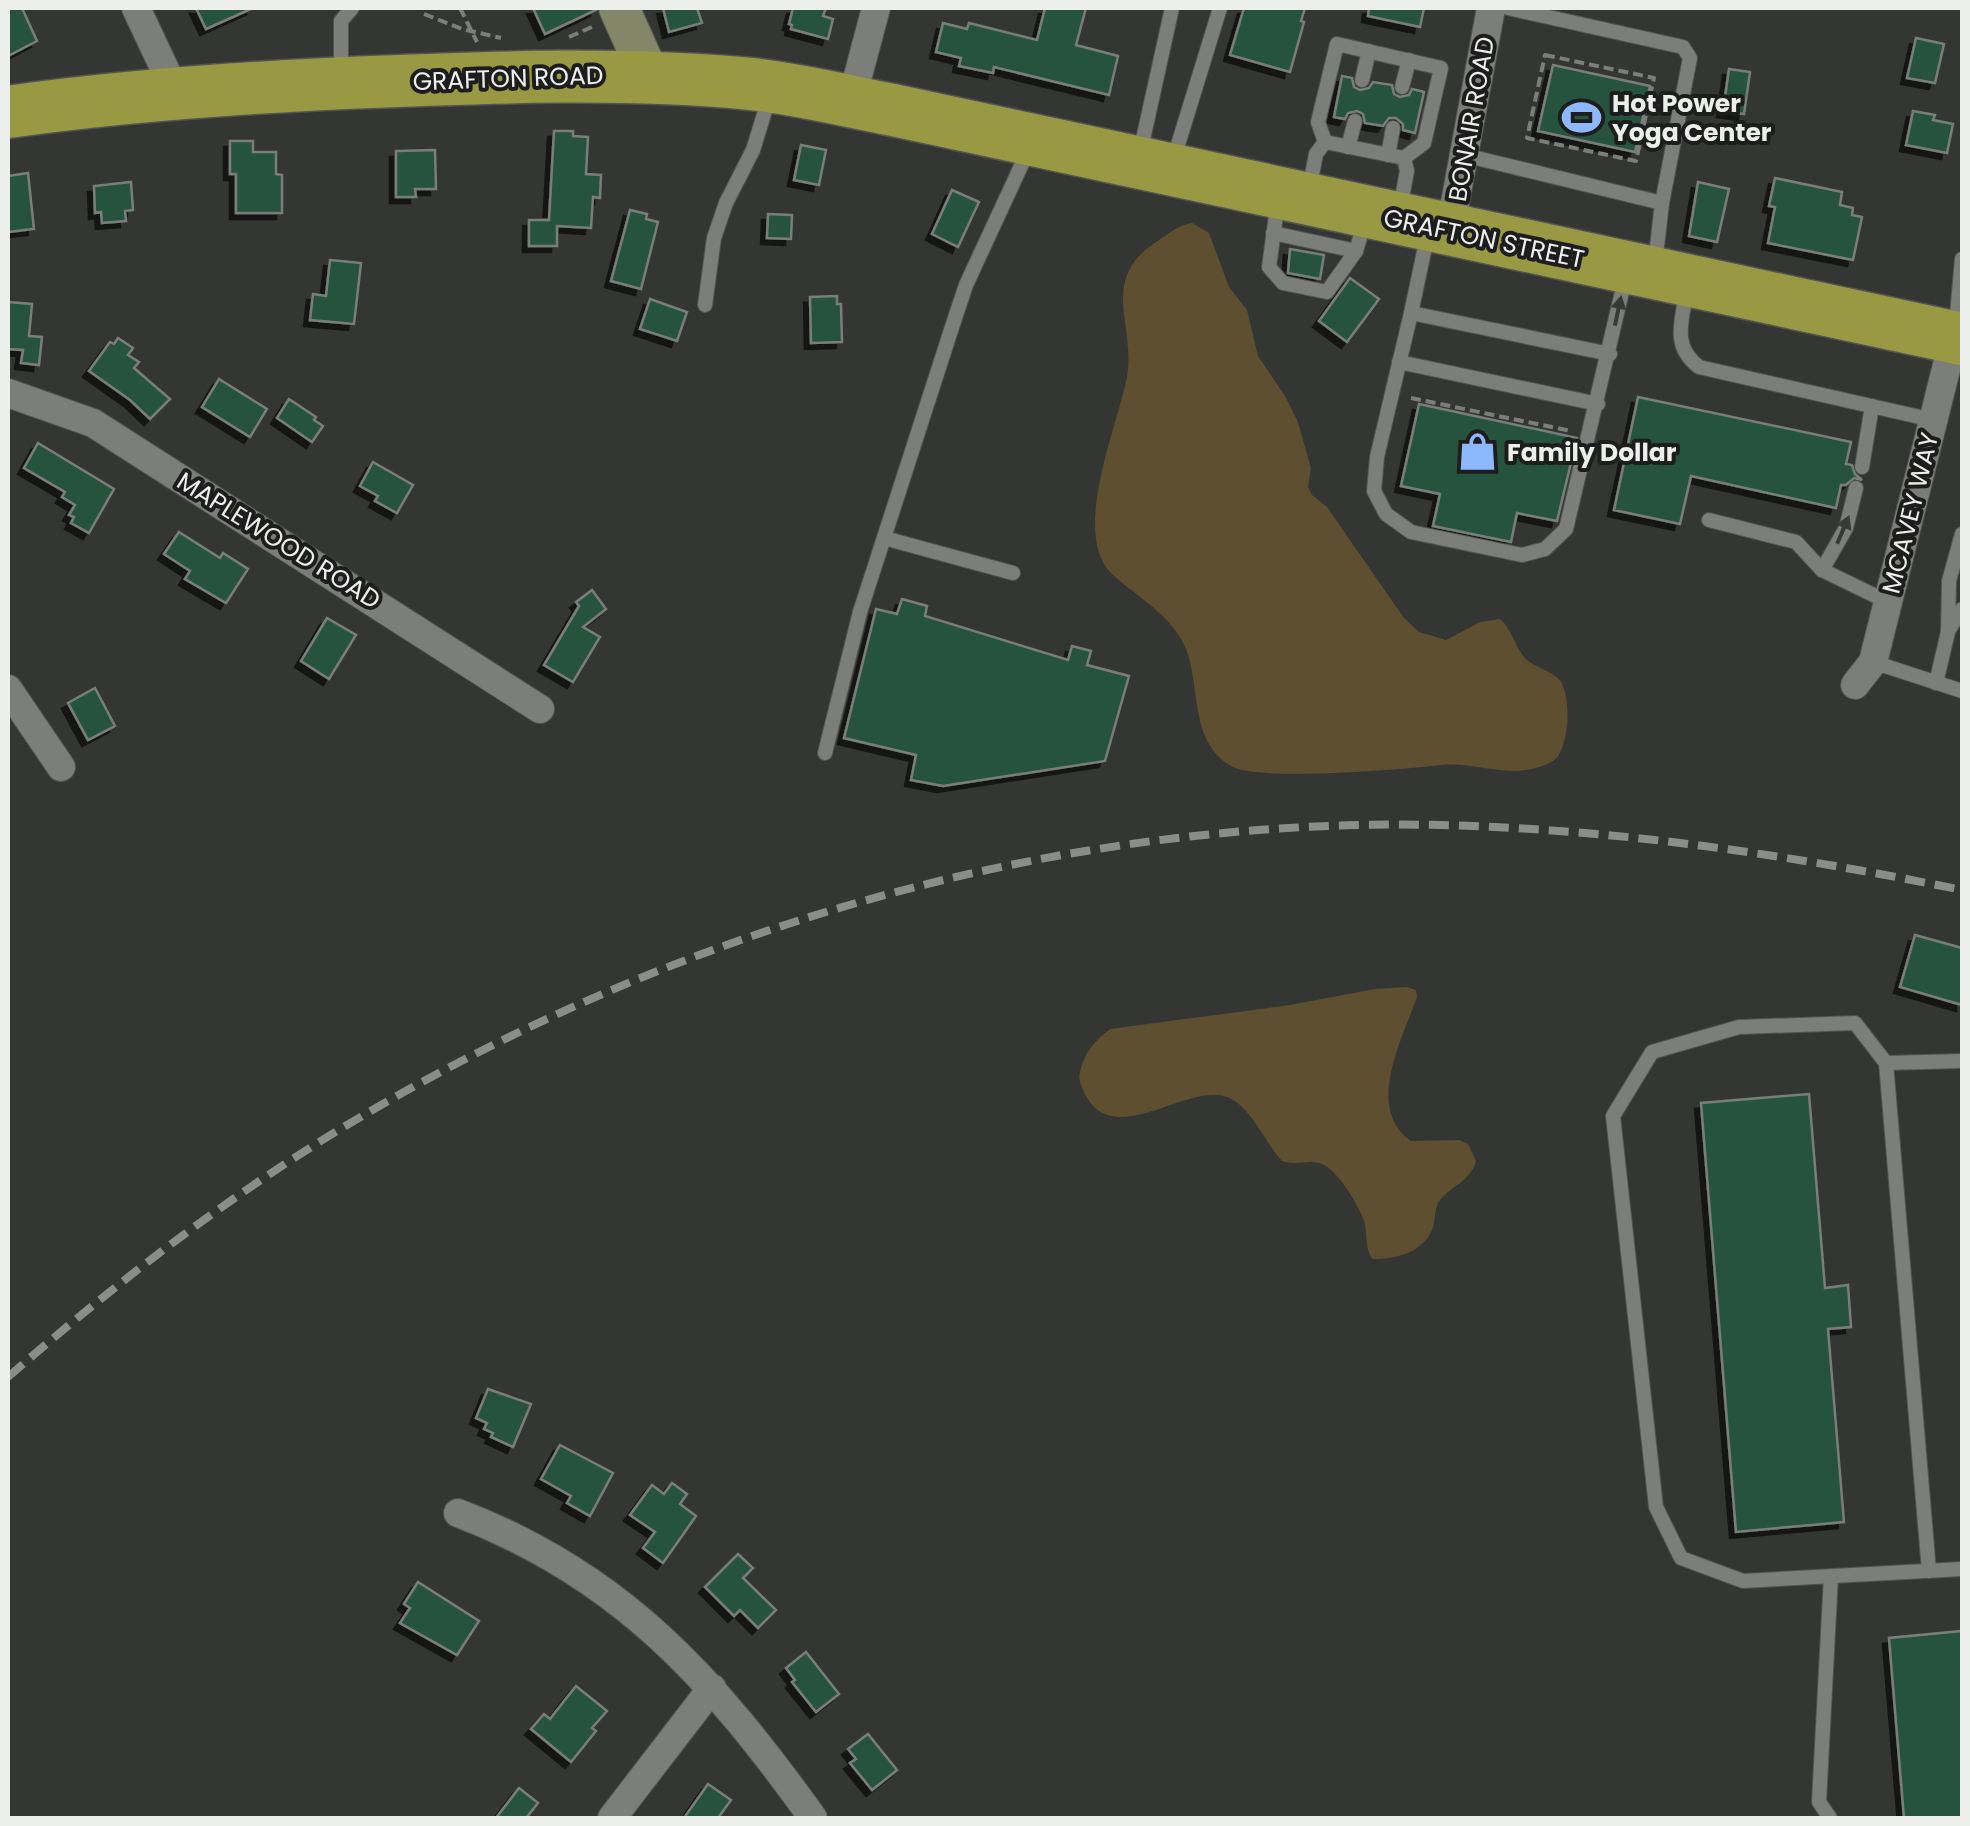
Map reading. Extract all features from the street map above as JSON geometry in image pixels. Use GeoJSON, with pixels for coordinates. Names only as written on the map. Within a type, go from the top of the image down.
{"type":"FeatureCollection","features":[{"type":"Feature","properties":{"kind":"highway","name":"GRAFTON ROAD"},"geometry":{"type":"LineString","coordinates":[[8,112],[176,93],[340,84],[538,75],[650,77],[772,88],[1019,138]]}},
{"type":"Feature","properties":{"kind":"highway","name":"GRAFTON STREET"},"geometry":{"type":"LineString","coordinates":[[1019,138],[1154,168],[1285,210],[1656,275],[1958,338]]}},
{"type":"Feature","properties":{"kind":"street"},"geometry":{"type":"LineString","coordinates":[[136,8],[176,93]]}},
{"type":"Feature","properties":{"kind":"street"},"geometry":{"type":"LineString","coordinates":[[851,102],[876,8]]}},
{"type":"Feature","properties":{"kind":"street","name":"BONAIR ROAD"},"geometry":{"type":"LineString","coordinates":[[1400,228],[1464,155],[1491,8]]}},
{"type":"Feature","properties":{"kind":"street"},"geometry":{"type":"LineString","coordinates":[[610,15],[650,77]]}},
{"type":"Feature","properties":{"kind":"street","name":"MCAVEY WAY"},"geometry":{"type":"LineString","coordinates":[[1856,684],[1873,662],[1933,420],[1958,338]]}},
{"type":"Feature","properties":{"kind":"street","name":"MAPLEWOOD ROAD"},"geometry":{"type":"LineString","coordinates":[[8,394],[93,423],[540,709]]}},
{"type":"Feature","properties":{"kind":"street"},"geometry":{"type":"LineString","coordinates":[[8,690],[61,767]]}},
{"type":"Feature","properties":{"kind":"street"},"geometry":{"type":"LineString","coordinates":[[458,1513],[524,1542],[614,1596],[712,1688],[813,1818]]}},
{"type":"Feature","properties":{"kind":"street"},"geometry":{"type":"LineString","coordinates":[[612,1818],[712,1688]]}},
{"type":"Feature","properties":{"kind":"lane"},"geometry":{"type":"LineString","coordinates":[[340,84],[341,21],[352,8]]}},
{"type":"Feature","properties":{"kind":"lane"},"geometry":{"type":"LineString","coordinates":[[1154,168],[1172,8]]}},
{"type":"Feature","properties":{"kind":"lane"},"geometry":{"type":"LineString","coordinates":[[1154,168],[1220,8]]}},
{"type":"Feature","properties":{"kind":"lane"},"geometry":{"type":"LineString","coordinates":[[1404,158],[1408,171],[1400,228],[1411,313],[1377,456],[1374,491],[1386,514],[1411,532],[1522,555],[1546,549],[1566,529],[1610,354],[1656,275],[1662,204],[1690,58],[1683,47],[1508,8]]}},
{"type":"Feature","properties":{"kind":"lane"},"geometry":{"type":"LineString","coordinates":[[1325,142],[1318,122],[1337,44],[1441,68],[1424,143],[1404,158]]}},
{"type":"Feature","properties":{"kind":"lane"},"geometry":{"type":"LineString","coordinates":[[1362,80],[1369,51]]}},
{"type":"Feature","properties":{"kind":"lane"},"geometry":{"type":"LineString","coordinates":[[1402,88],[1409,60]]}},
{"type":"Feature","properties":{"kind":"lane"},"geometry":{"type":"LineString","coordinates":[[705,306],[714,238],[726,202],[753,150],[772,88]]}},
{"type":"Feature","properties":{"kind":"lane"},"geometry":{"type":"LineString","coordinates":[[1348,146],[1354,121]]}},
{"type":"Feature","properties":{"kind":"lane"},"geometry":{"type":"LineString","coordinates":[[1388,154],[1393,128]]}},
{"type":"Feature","properties":{"kind":"lane"},"geometry":{"type":"LineString","coordinates":[[825,753],[860,612],[966,285],[1019,138]]}},
{"type":"Feature","properties":{"kind":"lane"},"geometry":{"type":"LineString","coordinates":[[1325,142],[1404,158]]}},
{"type":"Feature","properties":{"kind":"lane"},"geometry":{"type":"LineString","coordinates":[[1325,142],[1285,210],[1269,267],[1284,283],[1326,292],[1400,228]]}},
{"type":"Feature","properties":{"kind":"lane"},"geometry":{"type":"LineString","coordinates":[[1464,155],[1662,204]]}},
{"type":"Feature","properties":{"kind":"lane"},"geometry":{"type":"LineString","coordinates":[[1958,338],[1962,259]]}},
{"type":"Feature","properties":{"kind":"lane"},"geometry":{"type":"LineString","coordinates":[[1656,275],[1685,356],[1698,367],[1933,420]]}},
{"type":"Feature","properties":{"kind":"lane"},"geometry":{"type":"LineString","coordinates":[[1411,313],[1610,354]]}},
{"type":"Feature","properties":{"kind":"lane"},"geometry":{"type":"LineString","coordinates":[[1399,362],[1598,404]]}},
{"type":"Feature","properties":{"kind":"lane"},"geometry":{"type":"LineString","coordinates":[[1862,466],[1872,406]]}},
{"type":"Feature","properties":{"kind":"lane"},"geometry":{"type":"LineString","coordinates":[[1822,570],[1846,528],[1856,488]]}},
{"type":"Feature","properties":{"kind":"lane"},"geometry":{"type":"LineString","coordinates":[[1709,520],[1796,542],[1822,570],[1888,602]]}},
{"type":"Feature","properties":{"kind":"lane"},"geometry":{"type":"LineString","coordinates":[[1936,683],[1948,632],[1950,582],[1962,534]]}},
{"type":"Feature","properties":{"kind":"lane"},"geometry":{"type":"LineString","coordinates":[[884,538],[1013,573]]}},
{"type":"Feature","properties":{"kind":"lane"},"geometry":{"type":"LineString","coordinates":[[1948,632],[1962,609]]}},
{"type":"Feature","properties":{"kind":"lane"},"geometry":{"type":"LineString","coordinates":[[1873,662],[1962,691]]}},
{"type":"Feature","properties":{"kind":"lane"},"geometry":{"type":"LineString","coordinates":[[1929,1571],[1886,1063],[1854,1022],[1738,1027],[1652,1052],[1613,1116],[1656,1508],[1681,1558],[1743,1581],[1929,1571],[1962,1569]]}},
{"type":"Feature","properties":{"kind":"lane"},"geometry":{"type":"LineString","coordinates":[[1886,1063],[1962,1060]]}},
{"type":"Feature","properties":{"kind":"lane"},"geometry":{"type":"LineString","coordinates":[[1830,1818],[1819,1802],[1831,1576]]}},
{"type":"Feature","properties":{"kind":"path"},"geometry":{"type":"LineString","coordinates":[[460,8],[477,44]]}},
{"type":"Feature","properties":{"kind":"path"},"geometry":{"type":"LineString","coordinates":[[424,14],[471,32],[516,41]]}},
{"type":"Feature","properties":{"kind":"path"},"geometry":{"type":"LineString","coordinates":[[565,37],[610,15]]}},
{"type":"Feature","properties":{"kind":"path"},"geometry":{"type":"LineString","coordinates":[[1546,55],[1654,78],[1636,161],[1528,138],[1538,89],[1546,55]]}},
{"type":"Feature","properties":{"kind":"path"},"geometry":{"type":"LineString","coordinates":[[1538,89],[1547,91]]}},
{"type":"Feature","properties":{"kind":"path"},"geometry":{"type":"LineString","coordinates":[[1585,150],[1586,141]]}},
{"type":"Feature","properties":{"kind":"path"},"geometry":{"type":"LineString","coordinates":[[1411,398],[1571,431]]}},
{"type":"Feature","properties":{"kind":"shaded area"},"geometry":{"type":"Polygon","coordinates":[[[1192,223],[1209,233],[1229,287],[1247,310],[1258,356],[1298,422],[1311,468],[1308,487],[1312,495],[1327,507],[1404,618],[1419,632],[1446,640],[1480,622],[1500,619],[1524,657],[1561,682],[1566,698],[1566,730],[1562,749],[1552,762],[1515,771],[1454,765],[1270,773],[1231,766],[1208,743],[1198,713],[1191,664],[1180,637],[1163,617],[1112,574],[1100,556],[1095,533],[1100,478],[1127,377],[1123,303],[1129,270],[1159,240],[1192,223]]]}},
{"type":"Feature","properties":{"kind":"shaded area"},"geometry":{"type":"Polygon","coordinates":[[[1407,987],[1416,990],[1417,997],[1391,1072],[1390,1110],[1397,1127],[1411,1141],[1459,1140],[1468,1144],[1476,1161],[1469,1174],[1438,1203],[1433,1227],[1424,1243],[1391,1258],[1373,1259],[1362,1215],[1334,1173],[1317,1163],[1282,1161],[1236,1102],[1211,1095],[1132,1116],[1114,1116],[1098,1110],[1080,1083],[1087,1053],[1110,1029],[1407,987]]]}},
{"type":"Feature","properties":{"kind":"building"},"geometry":{"type":"Polygon","coordinates":[[[8,8],[22,8],[37,41],[8,56],[8,8]]]}},
{"type":"Feature","properties":{"kind":"building"},"geometry":{"type":"Polygon","coordinates":[[[196,8],[253,8],[206,29],[196,8]]]}},
{"type":"Feature","properties":{"kind":"building"},"geometry":{"type":"Polygon","coordinates":[[[533,8],[596,8],[596,10],[545,34],[533,8]]]}},
{"type":"Feature","properties":{"kind":"building"},"geometry":{"type":"Polygon","coordinates":[[[663,8],[697,8],[702,23],[669,32],[663,8]]]}},
{"type":"Feature","properties":{"kind":"building"},"geometry":{"type":"Polygon","coordinates":[[[793,8],[826,8],[823,16],[833,19],[828,39],[791,29],[793,8]]]}},
{"type":"Feature","properties":{"kind":"building"},"geometry":{"type":"Polygon","coordinates":[[[1045,8],[1086,8],[1076,45],[1118,56],[1109,95],[994,67],[993,73],[959,66],[961,58],[936,52],[943,23],[967,29],[969,23],[1037,40],[1045,8]]]}},
{"type":"Feature","properties":{"kind":"building"},"geometry":{"type":"Polygon","coordinates":[[[1244,8],[1305,8],[1290,72],[1230,55],[1244,8]]]}},
{"type":"Feature","properties":{"kind":"building"},"geometry":{"type":"Polygon","coordinates":[[[1369,8],[1424,8],[1420,27],[1368,16],[1369,8]]]}},
{"type":"Feature","properties":{"kind":"building"},"geometry":{"type":"Polygon","coordinates":[[[1916,38],[1944,44],[1935,83],[1907,78],[1916,38]]]}},
{"type":"Feature","properties":{"kind":"building"},"geometry":{"type":"Polygon","coordinates":[[[1553,65],[1650,86],[1635,152],[1538,131],[1553,65]]]}},
{"type":"Feature","properties":{"kind":"building"},"geometry":{"type":"Polygon","coordinates":[[[1729,69],[1750,72],[1744,114],[1723,111],[1729,69]]]}},
{"type":"Feature","properties":{"kind":"building"},"geometry":{"type":"Polygon","coordinates":[[[1342,76],[1352,78],[1354,87],[1360,90],[1369,88],[1373,82],[1392,85],[1394,94],[1400,97],[1409,95],[1412,89],[1424,92],[1415,133],[1403,130],[1403,124],[1396,118],[1389,118],[1383,126],[1365,123],[1363,114],[1357,111],[1348,113],[1345,119],[1334,117],[1342,76]]]}},
{"type":"Feature","properties":{"kind":"building"},"geometry":{"type":"Polygon","coordinates":[[[1913,111],[1953,124],[1947,153],[1906,145],[1913,111]]]}},
{"type":"Feature","properties":{"kind":"building"},"geometry":{"type":"Polygon","coordinates":[[[554,131],[573,131],[573,136],[588,137],[586,174],[601,175],[600,198],[593,197],[591,228],[557,226],[557,246],[529,246],[529,220],[549,220],[554,131]]]}},
{"type":"Feature","properties":{"kind":"building"},"geometry":{"type":"Polygon","coordinates":[[[230,141],[253,141],[253,152],[276,152],[276,174],[282,175],[282,213],[236,213],[236,174],[230,174],[230,141]]]}},
{"type":"Feature","properties":{"kind":"building"},"geometry":{"type":"Polygon","coordinates":[[[801,145],[826,150],[819,185],[794,180],[801,145]]]}},
{"type":"Feature","properties":{"kind":"building"},"geometry":{"type":"Polygon","coordinates":[[[435,150],[436,189],[415,189],[416,197],[396,197],[396,151],[435,150]]]}},
{"type":"Feature","properties":{"kind":"building"},"geometry":{"type":"Polygon","coordinates":[[[28,173],[34,229],[8,232],[8,176],[28,173]]]}},
{"type":"Feature","properties":{"kind":"building"},"geometry":{"type":"Polygon","coordinates":[[[1775,178],[1842,192],[1840,205],[1853,208],[1852,215],[1862,217],[1853,260],[1768,243],[1775,207],[1769,206],[1775,178]]]}},
{"type":"Feature","properties":{"kind":"building"},"geometry":{"type":"Polygon","coordinates":[[[131,182],[133,210],[125,211],[126,221],[102,223],[101,212],[95,213],[94,186],[131,182]]]}},
{"type":"Feature","properties":{"kind":"building"},"geometry":{"type":"Polygon","coordinates":[[[1698,182],[1729,189],[1717,242],[1689,236],[1698,182]]]}},
{"type":"Feature","properties":{"kind":"building"},"geometry":{"type":"Polygon","coordinates":[[[952,190],[979,202],[958,247],[932,234],[952,190]]]}},
{"type":"Feature","properties":{"kind":"building"},"geometry":{"type":"Polygon","coordinates":[[[630,210],[647,214],[646,219],[658,222],[641,289],[611,281],[630,210]]]}},
{"type":"Feature","properties":{"kind":"building"},"geometry":{"type":"Polygon","coordinates":[[[768,214],[792,215],[791,239],[767,238],[768,214]]]}},
{"type":"Feature","properties":{"kind":"building"},"geometry":{"type":"Polygon","coordinates":[[[1290,249],[1324,255],[1320,279],[1288,273],[1290,249]]]}},
{"type":"Feature","properties":{"kind":"building"},"geometry":{"type":"Polygon","coordinates":[[[330,260],[361,263],[354,324],[310,320],[313,294],[326,296],[330,260]]]}},
{"type":"Feature","properties":{"kind":"building"},"geometry":{"type":"Polygon","coordinates":[[[1350,278],[1379,299],[1347,342],[1319,321],[1350,278]]]}},
{"type":"Feature","properties":{"kind":"building"},"geometry":{"type":"Polygon","coordinates":[[[837,296],[837,304],[841,304],[842,342],[811,343],[810,297],[837,296]]]}},
{"type":"Feature","properties":{"kind":"building"},"geometry":{"type":"Polygon","coordinates":[[[650,299],[687,312],[677,341],[640,329],[650,299]]]}},
{"type":"Feature","properties":{"kind":"building"},"geometry":{"type":"Polygon","coordinates":[[[8,302],[32,304],[29,336],[42,337],[39,365],[21,363],[23,350],[8,349],[8,302]]]}},
{"type":"Feature","properties":{"kind":"building"},"geometry":{"type":"Polygon","coordinates":[[[118,338],[133,348],[128,355],[139,362],[134,368],[170,399],[150,419],[89,371],[110,342],[114,344],[118,338]]]}},
{"type":"Feature","properties":{"kind":"building"},"geometry":{"type":"Polygon","coordinates":[[[219,379],[267,409],[250,437],[202,407],[219,379]]]}},
{"type":"Feature","properties":{"kind":"building"},"geometry":{"type":"Polygon","coordinates":[[[1638,397],[1851,442],[1846,464],[1852,465],[1862,480],[1854,478],[1841,485],[1836,508],[1691,476],[1680,524],[1614,510],[1638,397]]]}},
{"type":"Feature","properties":{"kind":"building"},"geometry":{"type":"Polygon","coordinates":[[[289,399],[323,426],[312,442],[277,418],[289,399]]]}},
{"type":"Feature","properties":{"kind":"building"},"geometry":{"type":"Polygon","coordinates":[[[1419,404],[1577,438],[1557,521],[1517,513],[1511,542],[1433,526],[1440,494],[1401,486],[1419,404]]]}},
{"type":"Feature","properties":{"kind":"building"},"geometry":{"type":"Polygon","coordinates":[[[38,443],[114,489],[89,533],[71,523],[74,517],[69,515],[75,505],[62,497],[65,492],[24,468],[38,443]]]}},
{"type":"Feature","properties":{"kind":"building"},"geometry":{"type":"Polygon","coordinates":[[[373,462],[413,485],[397,513],[375,501],[378,496],[360,486],[373,462]]]}},
{"type":"Feature","properties":{"kind":"building"},"geometry":{"type":"Polygon","coordinates":[[[179,532],[220,558],[223,553],[248,569],[226,603],[185,579],[190,571],[164,554],[179,532]]]}},
{"type":"Feature","properties":{"kind":"building"},"geometry":{"type":"Polygon","coordinates":[[[592,590],[606,609],[583,627],[600,637],[573,682],[544,665],[579,606],[576,602],[592,590]]]}},
{"type":"Feature","properties":{"kind":"building"},"geometry":{"type":"Polygon","coordinates":[[[902,599],[927,606],[925,616],[1068,660],[1072,646],[1091,651],[1087,665],[1129,676],[1105,761],[943,786],[911,780],[916,755],[844,738],[876,609],[897,614],[902,599]]]}},
{"type":"Feature","properties":{"kind":"building"},"geometry":{"type":"Polygon","coordinates":[[[327,618],[356,635],[329,679],[301,661],[327,618]]]}},
{"type":"Feature","properties":{"kind":"building"},"geometry":{"type":"Polygon","coordinates":[[[95,688],[115,726],[88,740],[68,703],[95,688]]]}},
{"type":"Feature","properties":{"kind":"building"},"geometry":{"type":"Polygon","coordinates":[[[1915,935],[1962,948],[1962,1005],[1900,987],[1915,935]]]}},
{"type":"Feature","properties":{"kind":"building"},"geometry":{"type":"Polygon","coordinates":[[[1809,1094],[1825,1288],[1848,1285],[1851,1327],[1828,1329],[1844,1522],[1736,1532],[1701,1103],[1809,1094]]]}},
{"type":"Feature","properties":{"kind":"building"},"geometry":{"type":"Polygon","coordinates":[[[488,1389],[531,1404],[513,1447],[491,1437],[493,1433],[484,1429],[487,1423],[476,1418],[488,1389]]]}},
{"type":"Feature","properties":{"kind":"building"},"geometry":{"type":"Polygon","coordinates":[[[560,1445],[613,1473],[590,1516],[567,1503],[571,1496],[541,1479],[560,1445]]]}},
{"type":"Feature","properties":{"kind":"building"},"geometry":{"type":"Polygon","coordinates":[[[672,1483],[687,1494],[680,1504],[696,1516],[663,1563],[643,1548],[655,1532],[630,1515],[652,1485],[664,1494],[672,1483]]]}},
{"type":"Feature","properties":{"kind":"building"},"geometry":{"type":"Polygon","coordinates":[[[738,1554],[753,1568],[743,1578],[776,1610],[758,1628],[740,1610],[734,1616],[705,1587],[738,1554]]]}},
{"type":"Feature","properties":{"kind":"building"},"geometry":{"type":"Polygon","coordinates":[[[418,1582],[479,1621],[457,1655],[400,1623],[410,1608],[404,1604],[418,1582]]]}},
{"type":"Feature","properties":{"kind":"building"},"geometry":{"type":"Polygon","coordinates":[[[1962,1631],[1962,1818],[1904,1818],[1889,1638],[1962,1631]]]}},
{"type":"Feature","properties":{"kind":"building"},"geometry":{"type":"Polygon","coordinates":[[[806,1652],[839,1694],[816,1712],[786,1668],[806,1652]]]}},
{"type":"Feature","properties":{"kind":"building"},"geometry":{"type":"Polygon","coordinates":[[[576,1686],[607,1711],[571,1762],[531,1729],[544,1714],[550,1719],[576,1686]]]}},
{"type":"Feature","properties":{"kind":"building"},"geometry":{"type":"Polygon","coordinates":[[[868,1734],[897,1770],[872,1790],[850,1763],[856,1759],[848,1749],[868,1734]]]}},
{"type":"Feature","properties":{"kind":"building"},"geometry":{"type":"Polygon","coordinates":[[[708,1784],[731,1800],[718,1818],[684,1818],[708,1784]]]}},
{"type":"Feature","properties":{"kind":"building"},"geometry":{"type":"Polygon","coordinates":[[[519,1788],[538,1803],[526,1818],[496,1818],[519,1788]]]}},
{"type":"Feature","properties":{"kind":"railway"},"geometry":{"type":"LineString","coordinates":[[8,1377],[180,1238],[270,1174],[364,1115],[488,1048],[616,988],[747,938],[882,896],[1019,863],[1159,840],[1299,827],[1440,825],[1572,832],[1703,846],[1962,890]]}},
{"type":"Feature","properties":{"kind":"place","name":"Hot Power Yoga Center"},"geometry":{"type":"Point","coordinates":[1582,117]}},
{"type":"Feature","properties":{"kind":"place","name":"Family Dollar"},"geometry":{"type":"Point","coordinates":[1477,452]}}]}
